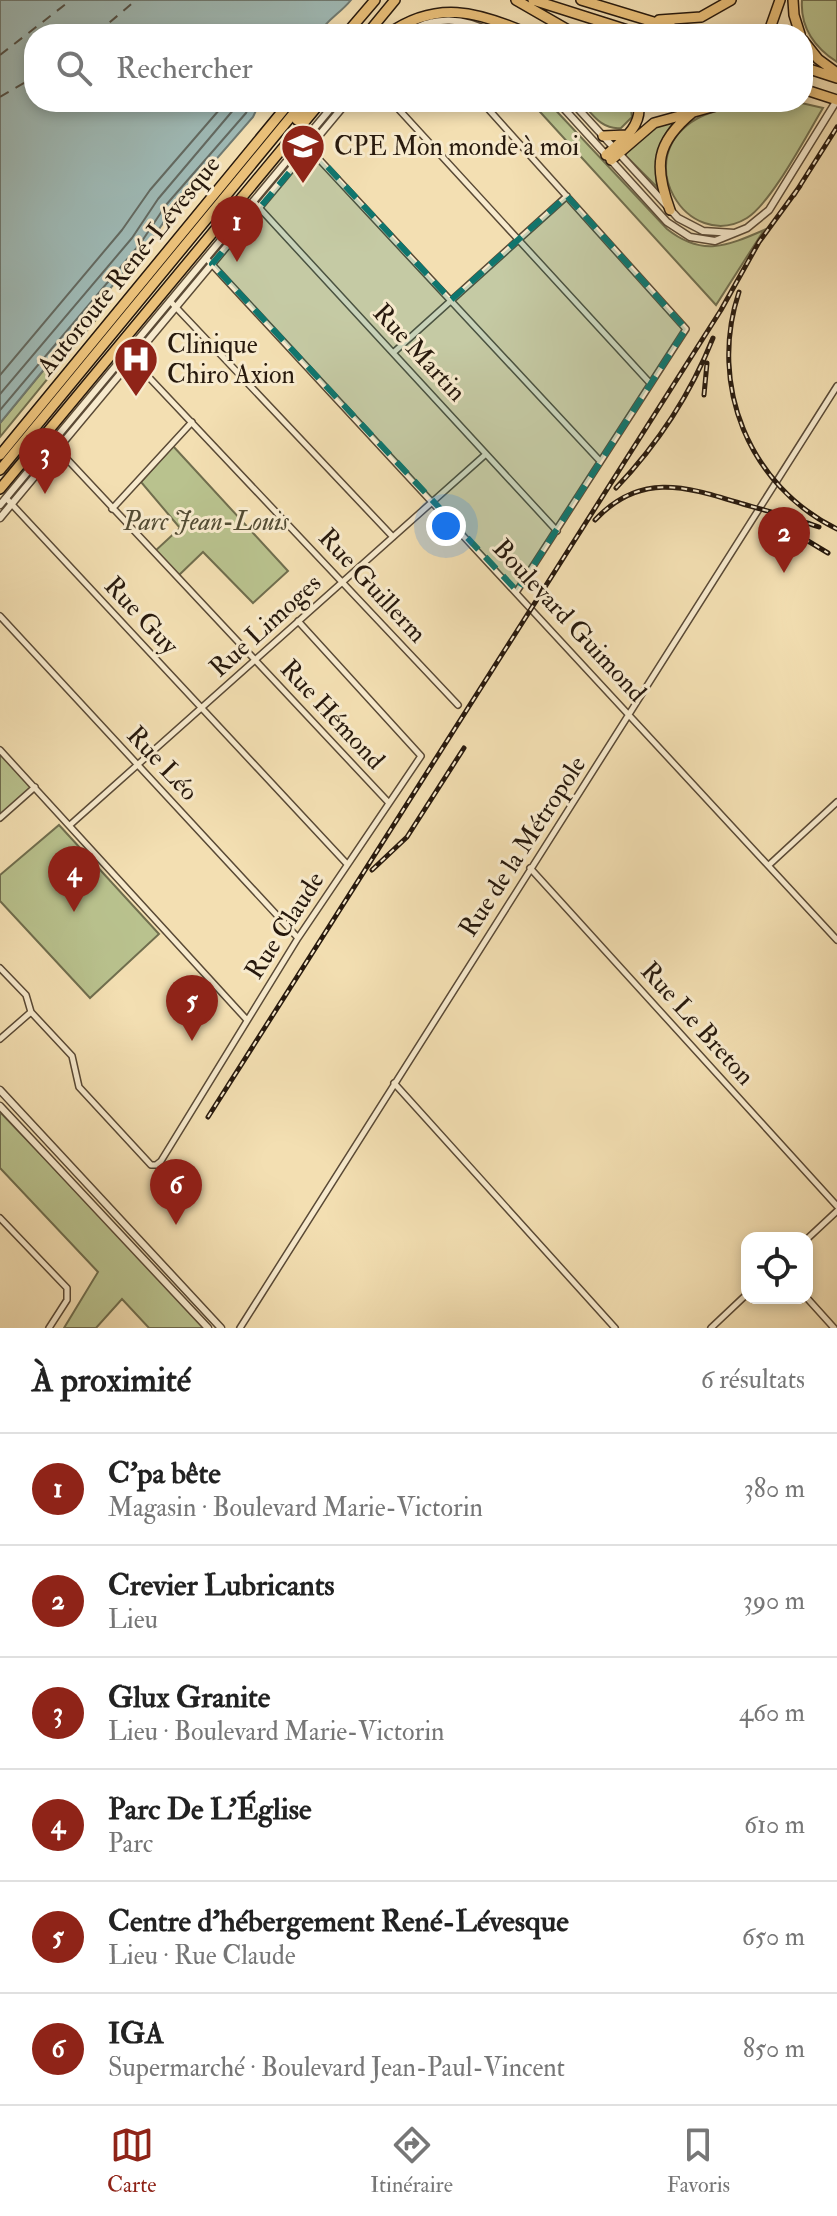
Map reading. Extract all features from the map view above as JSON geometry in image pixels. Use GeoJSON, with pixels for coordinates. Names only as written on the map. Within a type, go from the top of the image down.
{"type":"FeatureCollection","features":[{"type":"Feature","properties":{"kind":"highway"},"geometry":{"type":"LineString","coordinates":[[355,24],[375,0]]}},
{"type":"Feature","properties":{"kind":"highway"},"geometry":{"type":"LineString","coordinates":[[369,24],[386,0]]}},
{"type":"Feature","properties":{"kind":"highway"},"geometry":{"type":"LineString","coordinates":[[371,24],[395,0]]}},
{"type":"Feature","properties":{"kind":"highway"},"geometry":{"type":"LineString","coordinates":[[516,0],[558,24]]}},
{"type":"Feature","properties":{"kind":"highway"},"geometry":{"type":"LineString","coordinates":[[533,0],[609,24]]}},
{"type":"Feature","properties":{"kind":"highway"},"geometry":{"type":"LineString","coordinates":[[581,0],[659,24]]}},
{"type":"Feature","properties":{"kind":"highway"},"geometry":{"type":"LineString","coordinates":[[649,21],[701,17],[731,0]]}},
{"type":"Feature","properties":{"kind":"highway"},"geometry":{"type":"LineString","coordinates":[[772,24],[780,0]]}},
{"type":"Feature","properties":{"kind":"highway"},"geometry":{"type":"LineString","coordinates":[[793,0],[797,24]]}},
{"type":"Feature","properties":{"kind":"highway"},"geometry":{"type":"LineString","coordinates":[[402,24],[417,13],[447,7],[475,11],[506,24]]}},
{"type":"Feature","properties":{"kind":"highway"},"geometry":{"type":"LineString","coordinates":[[813,53],[837,75]]}},
{"type":"Feature","properties":{"kind":"highway"},"geometry":{"type":"LineString","coordinates":[[813,69],[837,75]]}},
{"type":"Feature","properties":{"kind":"highway"},"geometry":{"type":"LineString","coordinates":[[813,94],[834,99]]}},
{"type":"Feature","properties":{"kind":"highway","name":"Autoroute René-Lévesque"},"geometry":{"type":"LineString","coordinates":[[0,455],[282,112]]}},
{"type":"Feature","properties":{"kind":"highway","name":"Autoroute René-Lévesque"},"geometry":{"type":"LineString","coordinates":[[0,470],[295,112]]}},
{"type":"Feature","properties":{"kind":"highway"},"geometry":{"type":"LineString","coordinates":[[0,481],[303,112]]}},
{"type":"Feature","properties":{"kind":"highway"},"geometry":{"type":"LineString","coordinates":[[6,497],[313,112]]}},
{"type":"Feature","properties":{"kind":"highway"},"geometry":{"type":"LineString","coordinates":[[612,154],[638,121],[638,112]]}},
{"type":"Feature","properties":{"kind":"highway"},"geometry":{"type":"LineString","coordinates":[[612,154],[654,123],[679,112]]}},
{"type":"Feature","properties":{"kind":"highway"},"geometry":{"type":"LineString","coordinates":[[670,210],[660,178],[661,153],[671,132],[688,112]]}},
{"type":"Feature","properties":{"kind":"highway"},"geometry":{"type":"LineString","coordinates":[[603,136],[626,135]]}},
{"type":"Feature","properties":{"kind":"street"},"geometry":{"type":"LineString","coordinates":[[427,24],[463,21],[470,24]]}},
{"type":"Feature","properties":{"kind":"street"},"geometry":{"type":"LineString","coordinates":[[581,112],[603,136],[612,154],[664,219],[681,232],[712,241],[754,224],[769,210],[834,99]]}},
{"type":"Feature","properties":{"kind":"street"},"geometry":{"type":"LineString","coordinates":[[0,518],[6,497],[58,449],[177,306],[253,201],[328,112]]}},
{"type":"Feature","properties":{"kind":"street"},"geometry":{"type":"LineString","coordinates":[[0,505],[170,301],[260,207],[339,112]]}},
{"type":"Feature","properties":{"kind":"street"},"geometry":{"type":"LineString","coordinates":[[401,112],[649,382]]}},
{"type":"Feature","properties":{"kind":"street"},"geometry":{"type":"LineString","coordinates":[[491,112],[685,327],[517,591]]}},
{"type":"Feature","properties":{"kind":"street"},"geometry":{"type":"LineString","coordinates":[[568,112],[686,224],[699,230],[738,232]]}},
{"type":"Feature","properties":{"kind":"street"},"geometry":{"type":"LineString","coordinates":[[303,142],[600,461]]}},
{"type":"Feature","properties":{"kind":"street"},"geometry":{"type":"LineString","coordinates":[[393,353],[567,196]]}},
{"type":"Feature","properties":{"kind":"street","name":"Rue Martin"},"geometry":{"type":"LineString","coordinates":[[253,201],[557,531]]}},
{"type":"Feature","properties":{"kind":"street","name":"Boulevard Guimond"},"geometry":{"type":"LineString","coordinates":[[209,261],[837,940]]}},
{"type":"Feature","properties":{"kind":"street"},"geometry":{"type":"LineString","coordinates":[[170,301],[393,537]]}},
{"type":"Feature","properties":{"kind":"street","name":"Rue Guillerm"},"geometry":{"type":"LineString","coordinates":[[126,353],[458,705]]}},
{"type":"Feature","properties":{"kind":"street","name":"Rue de la Métropole"},"geometry":{"type":"LineString","coordinates":[[240,1328],[837,386]]}},
{"type":"Feature","properties":{"kind":"street"},"geometry":{"type":"LineString","coordinates":[[112,509],[192,422]]}},
{"type":"Feature","properties":{"kind":"street","name":"Rue Hémond"},"geometry":{"type":"LineString","coordinates":[[52,443],[389,803]]}},
{"type":"Feature","properties":{"kind":"street","name":"Rue Limoges"},"geometry":{"type":"LineString","coordinates":[[70,825],[486,454]]}},
{"type":"Feature","properties":{"kind":"street","name":"Rue Guy"},"geometry":{"type":"LineString","coordinates":[[6,497],[347,864]]}},
{"type":"Feature","properties":{"kind":"street","name":"Rue Léo"},"geometry":{"type":"LineString","coordinates":[[0,616],[298,938]]}},
{"type":"Feature","properties":{"kind":"street","name":"Rue Claude"},"geometry":{"type":"LineString","coordinates":[[31,1012],[72,1056],[79,1087],[151,1165],[161,1161],[298,938],[421,756],[298,621]]}},
{"type":"Feature","properties":{"kind":"street"},"geometry":{"type":"LineString","coordinates":[[0,750],[247,1020]]}},
{"type":"Feature","properties":{"kind":"street"},"geometry":{"type":"LineString","coordinates":[[0,818],[35,787]]}},
{"type":"Feature","properties":{"kind":"street"},"geometry":{"type":"LineString","coordinates":[[769,865],[837,802]]}},
{"type":"Feature","properties":{"kind":"street","name":"Rue Le Breton"},"geometry":{"type":"LineString","coordinates":[[530,868],[837,1209]]}},
{"type":"Feature","properties":{"kind":"street"},"geometry":{"type":"LineString","coordinates":[[0,968],[26,995],[31,1012],[0,1039]]}},
{"type":"Feature","properties":{"kind":"street"},"geometry":{"type":"LineString","coordinates":[[394,1083],[615,1328]]}},
{"type":"Feature","properties":{"kind":"street"},"geometry":{"type":"LineString","coordinates":[[0,1090],[221,1328]]}},
{"type":"Feature","properties":{"kind":"street"},"geometry":{"type":"LineString","coordinates":[[0,1106],[208,1328]]}},
{"type":"Feature","properties":{"kind":"street"},"geometry":{"type":"LineString","coordinates":[[813,1233],[837,1209]]}},
{"type":"Feature","properties":{"kind":"street"},"geometry":{"type":"LineString","coordinates":[[0,1218],[67,1288],[67,1300],[49,1328]]}},
{"type":"Feature","properties":{"kind":"street"},"geometry":{"type":"LineString","coordinates":[[121,1237],[128,1228]]}},
{"type":"Feature","properties":{"kind":"street"},"geometry":{"type":"LineString","coordinates":[[711,1328],[741,1300]]}},
{"type":"Feature","properties":{"kind":"street"},"geometry":{"type":"LineString","coordinates":[[812,1304],[834,1328]]}},
{"type":"Feature","properties":{"kind":"highlighted area"},"geometry":{"type":"Polygon","coordinates":[[[310,148],[451,300],[567,196],[686,329],[517,591],[212,264],[310,148]]]}},
{"type":"Feature","properties":{"kind":"green space"},"geometry":{"type":"Polygon","coordinates":[[[802,0],[837,0],[837,62],[813,40],[813,24],[805,24],[802,0]]]}},
{"type":"Feature","properties":{"kind":"green space"},"geometry":{"type":"Polygon","coordinates":[[[813,106],[823,108],[767,198],[747,218],[725,226],[704,223],[687,212],[674,196],[667,176],[667,155],[677,135],[705,115],[715,112],[813,112],[813,106]]]}},
{"type":"Feature","properties":{"kind":"green space"},"geometry":{"type":"Polygon","coordinates":[[[540,112],[557,112],[667,229],[680,238],[703,246],[715,246],[764,230],[716,305],[540,112]]]}},
{"type":"Feature","properties":{"kind":"green space"},"geometry":{"type":"Polygon","coordinates":[[[590,112],[631,112],[632,117],[621,128],[608,127],[590,112]]]}},
{"type":"Feature","properties":{"kind":"green space"},"geometry":{"type":"Polygon","coordinates":[[[676,120],[665,135],[659,151],[657,187],[626,156],[626,151],[657,125],[676,120]]]}},
{"type":"Feature","properties":{"kind":"green space"},"geometry":{"type":"Polygon","coordinates":[[[109,299],[112,300],[0,437],[0,423],[93,310],[98,312],[109,299]]]}},
{"type":"Feature","properties":{"kind":"green space","name":"Parc Jean-Louis"},"geometry":{"type":"Polygon","coordinates":[[[173,446],[288,571],[253,603],[203,552],[177,577],[154,552],[180,528],[141,482],[173,446]]]}},
{"type":"Feature","properties":{"kind":"green space"},"geometry":{"type":"Polygon","coordinates":[[[0,750],[35,787],[0,818],[0,750]]]}},
{"type":"Feature","properties":{"kind":"green space"},"geometry":{"type":"Polygon","coordinates":[[[59,825],[159,934],[90,998],[0,901],[0,875],[59,825]]]}},
{"type":"Feature","properties":{"kind":"green space"},"geometry":{"type":"Polygon","coordinates":[[[0,1112],[208,1328],[149,1328],[122,1299],[96,1328],[64,1328],[98,1272],[0,1168],[0,1112]]]}},
{"type":"Feature","properties":{"kind":"water"},"geometry":{"type":"Polygon","coordinates":[[[0,0],[351,0],[327,24],[24,24],[24,112],[255,112],[0,423],[0,0]]]}},
{"type":"Feature","properties":{"kind":"ferry route"},"geometry":{"type":"LineString","coordinates":[[40,24],[71,0]]}},
{"type":"Feature","properties":{"kind":"ferry route"},"geometry":{"type":"LineString","coordinates":[[108,24],[136,0]]}},
{"type":"Feature","properties":{"kind":"ferry route"},"geometry":{"type":"LineString","coordinates":[[0,55],[24,36]]}},
{"type":"Feature","properties":{"kind":"ferry route"},"geometry":{"type":"LineString","coordinates":[[0,97],[24,83]]}},
{"type":"Feature","properties":{"kind":"railway"},"geometry":{"type":"LineString","coordinates":[[794,195],[837,127]]}},
{"type":"Feature","properties":{"kind":"railway"},"geometry":{"type":"LineString","coordinates":[[208,1117],[721,310],[759,242],[800,186]]}},
{"type":"Feature","properties":{"kind":"railway"},"geometry":{"type":"LineString","coordinates":[[739,292],[731,327],[729,362],[733,397],[743,429],[759,460],[780,487],[806,510],[837,529]]}},
{"type":"Feature","properties":{"kind":"railway"},"geometry":{"type":"LineString","coordinates":[[616,488],[672,418],[713,338]]}},
{"type":"Feature","properties":{"kind":"railway"},"geometry":{"type":"LineString","coordinates":[[704,395],[707,363]]}},
{"type":"Feature","properties":{"kind":"railway"},"geometry":{"type":"LineString","coordinates":[[595,520],[630,494],[665,487],[703,492],[819,527]]}},
{"type":"Feature","properties":{"kind":"railway"},"geometry":{"type":"LineString","coordinates":[[773,520],[828,553]]}},
{"type":"Feature","properties":{"kind":"railway"},"geometry":{"type":"LineString","coordinates":[[372,870],[407,837],[464,748]]}},
{"type":"Feature","properties":{"kind":"place","name":"CPE Mon monde à moi"},"geometry":{"type":"Point","coordinates":[303,185]}},
{"type":"Feature","properties":{"kind":"place","name":"C'pa bête"},"geometry":{"type":"Point","coordinates":[237,262]}},
{"type":"Feature","properties":{"kind":"place","name":"Clinique Chiro Axion"},"geometry":{"type":"Point","coordinates":[136,398]}},
{"type":"Feature","properties":{"kind":"place","name":"Glux Granite"},"geometry":{"type":"Point","coordinates":[45,494]}},
{"type":"Feature","properties":{"kind":"place","name":"Crevier Lubricants"},"geometry":{"type":"Point","coordinates":[784,573]}},
{"type":"Feature","properties":{"kind":"place","name":"Parc De L'Église"},"geometry":{"type":"Point","coordinates":[74,912]}},
{"type":"Feature","properties":{"kind":"place","name":"Centre d'hébergement René-Lévesque"},"geometry":{"type":"Point","coordinates":[192,1041]}},
{"type":"Feature","properties":{"kind":"place","name":"IGA"},"geometry":{"type":"Point","coordinates":[176,1225]}}]}
